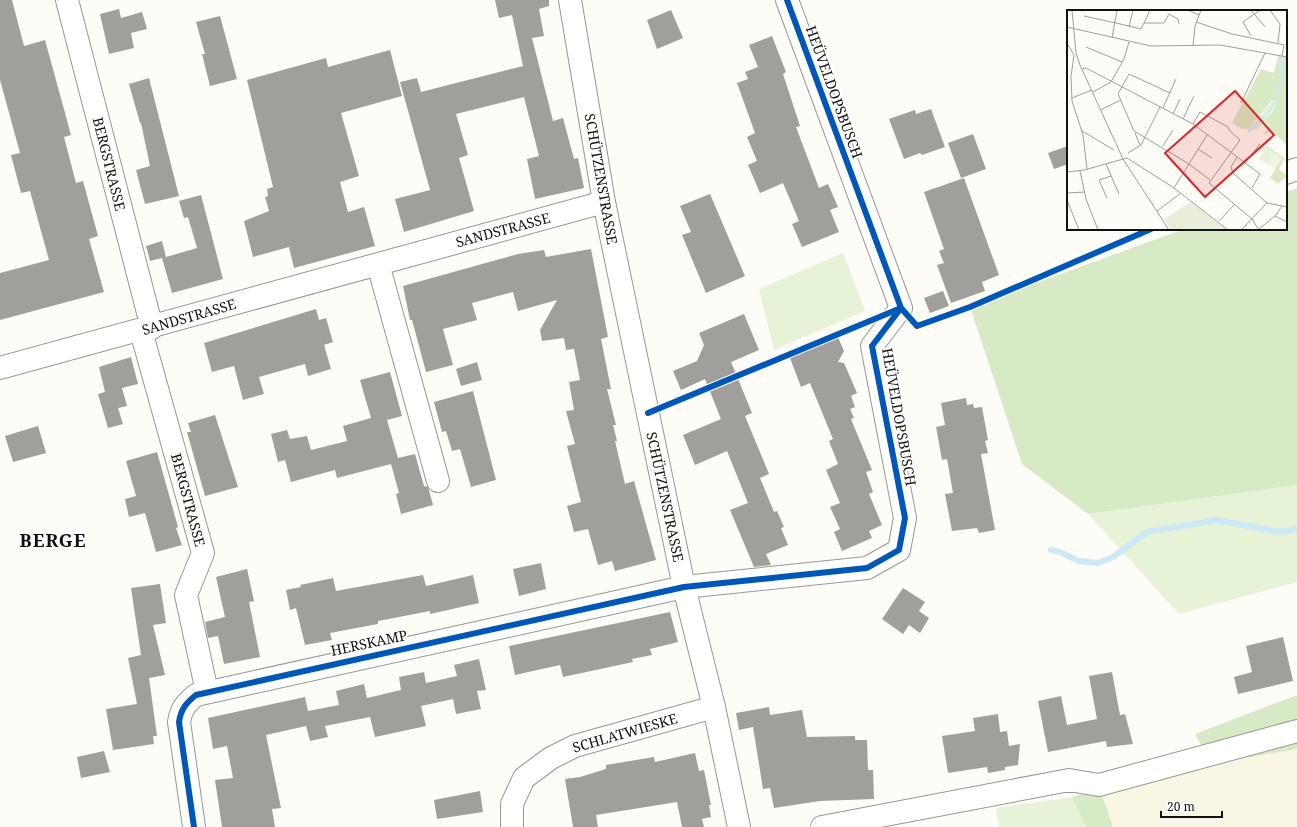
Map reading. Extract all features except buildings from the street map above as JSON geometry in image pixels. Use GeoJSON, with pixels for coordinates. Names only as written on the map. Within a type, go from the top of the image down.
{"type":"FeatureCollection","features":[{"type":"Feature","properties":{"kind":"street","name":"BERGSTRASSE"},"geometry":{"type":"LineString","coordinates":[[67,0],[146,329],[202,553],[186,595],[207,692]]}},
{"type":"Feature","properties":{"kind":"street","name":"SCHÜTZENSTRASSE"},"geometry":{"type":"LineString","coordinates":[[570,0],[604,202],[684,587],[714,707],[739,827]]}},
{"type":"Feature","properties":{"kind":"street","name":"HEÜVELDOPSBUSCH"},"geometry":{"type":"LineString","coordinates":[[684,587],[868,568],[900,550],[905,518],[872,346],[901,308],[787,0]]}},
{"type":"Feature","properties":{"kind":"street"},"geometry":{"type":"LineString","coordinates":[[1287,173],[1297,169]]}},
{"type":"Feature","properties":{"kind":"street","name":"SANDSTRASSE"},"geometry":{"type":"LineString","coordinates":[[0,368],[604,202]]}},
{"type":"Feature","properties":{"kind":"street"},"geometry":{"type":"LineString","coordinates":[[378,264],[438,480]]}},
{"type":"Feature","properties":{"kind":"street","name":"HERSKAMP"},"geometry":{"type":"LineString","coordinates":[[194,827],[179,722],[181,711],[196,695],[684,587]]}},
{"type":"Feature","properties":{"kind":"street","name":"SCHLATWIESKE"},"geometry":{"type":"LineString","coordinates":[[512,827],[512,804],[524,778],[551,758],[575,746],[714,707]]}},
{"type":"Feature","properties":{"kind":"street"},"geometry":{"type":"LineString","coordinates":[[822,827],[1069,780],[1099,785],[1297,731]]}},
{"type":"Feature","properties":{"kind":"shaded area"},"geometry":{"type":"Polygon","coordinates":[[[1297,749],[1297,827],[1113,827],[1100,789],[1211,764],[1297,749]]]}},
{"type":"Feature","properties":{"kind":"green space"},"geometry":{"type":"Polygon","coordinates":[[[1297,188],[1297,485],[1088,514],[1022,464],[970,307],[1181,230],[1287,230],[1287,192],[1297,188]]]}},
{"type":"Feature","properties":{"kind":"green space"},"geometry":{"type":"Polygon","coordinates":[[[843,253],[865,311],[774,350],[759,289],[843,253]]]}},
{"type":"Feature","properties":{"kind":"green space"},"geometry":{"type":"Polygon","coordinates":[[[1297,485],[1297,582],[1179,614],[1088,514],[1297,485]]]}},
{"type":"Feature","properties":{"kind":"green space"},"geometry":{"type":"Polygon","coordinates":[[[1297,695],[1297,749],[1211,764],[1195,734],[1297,695]]]}},
{"type":"Feature","properties":{"kind":"green space"},"geometry":{"type":"Polygon","coordinates":[[[1100,789],[1113,827],[1086,827],[1072,797],[1100,789]]]}},
{"type":"Feature","properties":{"kind":"green space"},"geometry":{"type":"Polygon","coordinates":[[[1072,797],[1086,827],[999,827],[996,808],[1072,797]]]}},
{"type":"Feature","properties":{"kind":"waterway"},"geometry":{"type":"LineString","coordinates":[[1051,550],[1060,552],[1079,561],[1098,563],[1113,557],[1147,532],[1217,520],[1280,532],[1297,529]]}},
{"type":"Feature","properties":{"kind":"cycle path"},"geometry":{"type":"LineString","coordinates":[[194,827],[179,722],[184,707],[196,695],[684,587],[867,568],[899,550],[905,518],[872,346],[901,308],[787,0]]}},
{"type":"Feature","properties":{"kind":"cycle path"},"geometry":{"type":"LineString","coordinates":[[648,413],[901,308],[917,326],[970,307],[1149,230]]}},
{"type":"Feature","properties":{"kind":"district","name":"BERGE"},"geometry":{"type":"Point","coordinates":[53,541]}}]}
